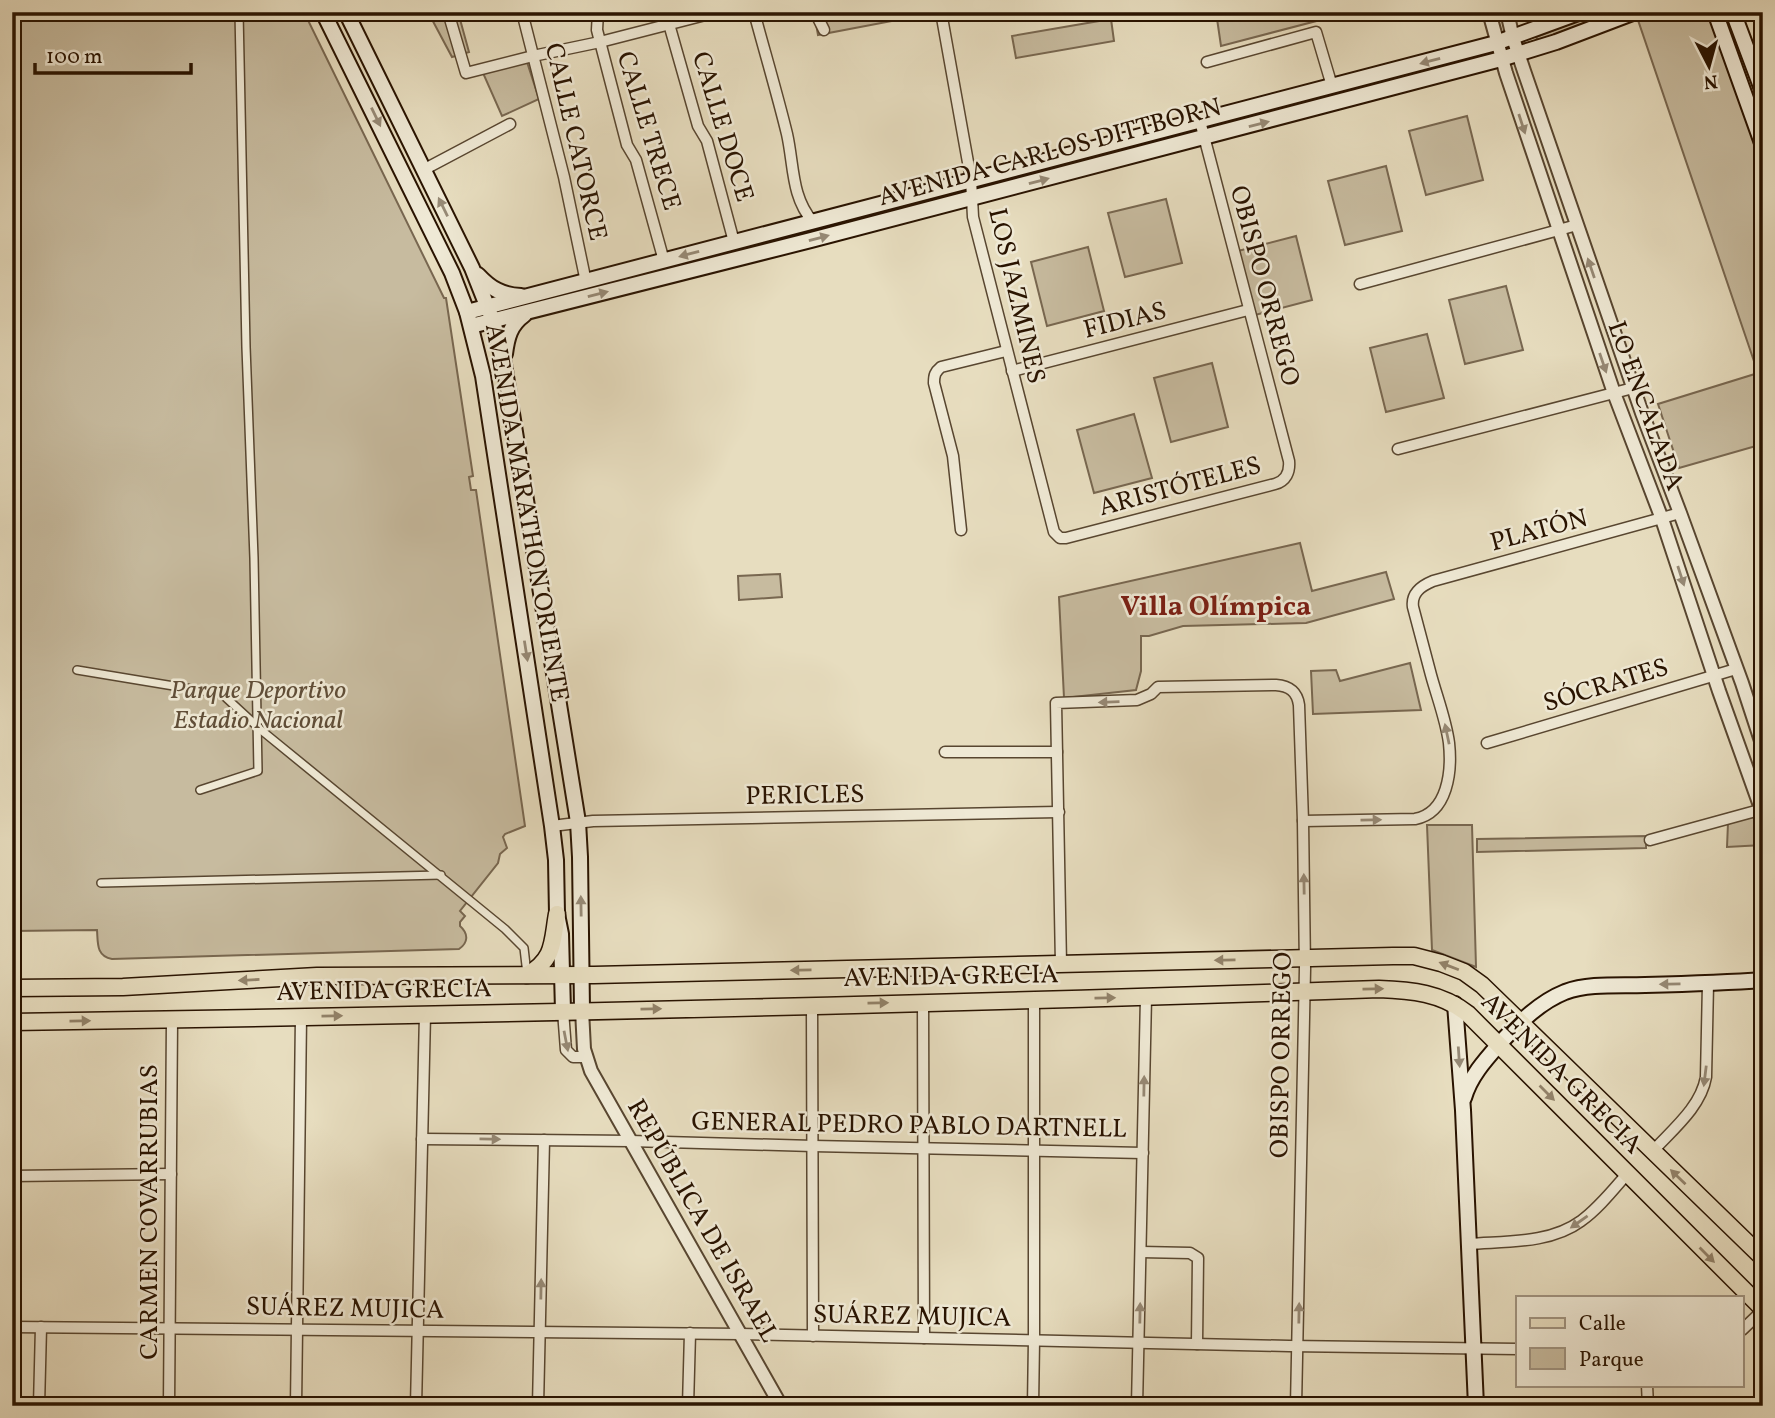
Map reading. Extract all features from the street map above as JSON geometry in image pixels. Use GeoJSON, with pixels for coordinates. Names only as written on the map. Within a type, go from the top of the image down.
{"type":"FeatureCollection","features":[{"type":"Feature","properties":{"kind":"main road","name":"AVENIDA MARATHON ORIENTE"},"geometry":{"type":"LineString","coordinates":[[323,12],[452,273],[469,319],[483,376],[552,826],[557,914],[561,934],[563,1011]]}},
{"type":"Feature","properties":{"kind":"main road","name":"AVENIDA MARATHON ORIENTE"},"geometry":{"type":"LineString","coordinates":[[346,12],[472,268],[491,314],[504,364],[578,822],[582,1010]]}},
{"type":"Feature","properties":{"kind":"main road","name":"AVENIDA CARLOS DITTBORN"},"geometry":{"type":"LineString","coordinates":[[531,304],[586,282],[1496,43],[1581,12]]}},
{"type":"Feature","properties":{"kind":"main road","name":"AVENIDA CARLOS DITTBORN"},"geometry":{"type":"LineString","coordinates":[[469,319],[972,198],[1204,138],[1501,59],[1636,12]]}},
{"type":"Feature","properties":{"kind":"main road"},"geometry":{"type":"LineString","coordinates":[[1715,12],[1763,146]]}},
{"type":"Feature","properties":{"kind":"main road"},"geometry":{"type":"LineString","coordinates":[[1734,12],[1763,92]]}},
{"type":"Feature","properties":{"kind":"main road"},"geometry":{"type":"LineString","coordinates":[[364,94],[381,84]]}},
{"type":"Feature","properties":{"kind":"main road"},"geometry":{"type":"LineString","coordinates":[[472,268],[497,291],[531,304],[509,332],[504,364]]}},
{"type":"Feature","properties":{"kind":"main road"},"geometry":{"type":"LineString","coordinates":[[493,442],[517,438]]}},
{"type":"Feature","properties":{"kind":"main road"},"geometry":{"type":"LineString","coordinates":[[556,860],[580,858]]}},
{"type":"Feature","properties":{"kind":"main road"},"geometry":{"type":"LineString","coordinates":[[527,975],[547,958],[552,947],[557,914]]}},
{"type":"Feature","properties":{"kind":"main road","name":"AVENIDA GRECIA"},"geometry":{"type":"LineString","coordinates":[[12,988],[123,987],[317,976],[582,975],[1404,956],[1424,958],[1464,972],[1482,985],[1763,1258]]}},
{"type":"Feature","properties":{"kind":"main road"},"geometry":{"type":"LineString","coordinates":[[1463,1110],[1469,1083],[1499,1045],[1534,1011],[1555,997],[1588,986],[1708,984],[1763,980]]}},
{"type":"Feature","properties":{"kind":"main road","name":"AVENIDA GRECIA"},"geometry":{"type":"LineString","coordinates":[[12,1022],[1034,1000],[1401,989],[1434,996],[1455,1004],[1468,1014],[1763,1310]]}},
{"type":"Feature","properties":{"kind":"main road"},"geometry":{"type":"LineString","coordinates":[[1455,1004],[1463,1110],[1476,1406]]}},
{"type":"Feature","properties":{"kind":"street"},"geometry":{"type":"LineString","coordinates":[[200,790],[258,771],[239,12]]}},
{"type":"Feature","properties":{"kind":"street"},"geometry":{"type":"LineString","coordinates":[[448,12],[466,73],[600,42],[672,19],[717,12]]}},
{"type":"Feature","properties":{"kind":"street","name":"CALLE CATORCE"},"geometry":{"type":"LineString","coordinates":[[522,12],[564,177],[586,282]]}},
{"type":"Feature","properties":{"kind":"street","name":"CALLE TRECE"},"geometry":{"type":"LineString","coordinates":[[598,12],[596,26],[627,145],[636,160],[664,261]]}},
{"type":"Feature","properties":{"kind":"street"},"geometry":{"type":"LineString","coordinates":[[754,12],[786,132],[800,204],[813,222]]}},
{"type":"Feature","properties":{"kind":"street"},"geometry":{"type":"LineString","coordinates":[[816,12],[824,30]]}},
{"type":"Feature","properties":{"kind":"street","name":"LOS JAZMINES"},"geometry":{"type":"LineString","coordinates":[[941,12],[971,179],[973,217],[1054,532],[1058,537],[1066,538]]}},
{"type":"Feature","properties":{"kind":"street","name":"LO ENCALADA"},"geometry":{"type":"LineString","coordinates":[[1489,12],[1501,59],[1614,393],[1662,519],[1762,811]]}},
{"type":"Feature","properties":{"kind":"street","name":"LO ENCALADA"},"geometry":{"type":"LineString","coordinates":[[1507,12],[1518,54],[1633,388],[1763,747]]}},
{"type":"Feature","properties":{"kind":"street","name":"CALLE DOCE"},"geometry":{"type":"LineString","coordinates":[[672,19],[698,126],[707,141],[734,242]]}},
{"type":"Feature","properties":{"kind":"street"},"geometry":{"type":"LineString","coordinates":[[1207,62],[1316,32],[1332,86]]}},
{"type":"Feature","properties":{"kind":"street"},"geometry":{"type":"LineString","coordinates":[[1515,101],[1532,95]]}},
{"type":"Feature","properties":{"kind":"street","name":"OBISPO ORREGO"},"geometry":{"type":"LineString","coordinates":[[1200,121],[1289,461]]}},
{"type":"Feature","properties":{"kind":"street"},"geometry":{"type":"LineString","coordinates":[[425,169],[510,124]]}},
{"type":"Feature","properties":{"kind":"street"},"geometry":{"type":"LineString","coordinates":[[1360,284],[1577,225]]}},
{"type":"Feature","properties":{"kind":"street","name":"FIDIAS"},"geometry":{"type":"LineString","coordinates":[[1012,371],[1248,310]]}},
{"type":"Feature","properties":{"kind":"street"},"geometry":{"type":"LineString","coordinates":[[961,530],[953,456],[934,383],[935,372],[941,367],[1006,351]]}},
{"type":"Feature","properties":{"kind":"street"},"geometry":{"type":"LineString","coordinates":[[1398,449],[1633,388]]}},
{"type":"Feature","properties":{"kind":"street","name":"ARISTÓTELES"},"geometry":{"type":"LineString","coordinates":[[1066,538],[1278,483],[1287,474],[1289,461]]}},
{"type":"Feature","properties":{"kind":"street","name":"PLATÓN"},"geometry":{"type":"LineString","coordinates":[[1303,821],[1415,819],[1432,813],[1442,801],[1448,775],[1449,744],[1413,607],[1413,596],[1424,585],[1680,513]]}},
{"type":"Feature","properties":{"kind":"street","name":"SÓCRATES"},"geometry":{"type":"LineString","coordinates":[[1487,743],[1736,669]]}},
{"type":"Feature","properties":{"kind":"street"},"geometry":{"type":"LineString","coordinates":[[77,670],[222,694],[256,725],[505,929],[524,948],[527,975]]}},
{"type":"Feature","properties":{"kind":"street","name":"OBISPO ORREGO"},"geometry":{"type":"LineString","coordinates":[[1057,752],[1056,703],[1138,700],[1158,687],[1284,685],[1294,692],[1299,705],[1305,991],[1296,1406]]}},
{"type":"Feature","properties":{"kind":"street"},"geometry":{"type":"LineString","coordinates":[[945,752],[1057,752],[1061,964]]}},
{"type":"Feature","properties":{"kind":"street"},"geometry":{"type":"LineString","coordinates":[[1650,840],[1762,811]]}},
{"type":"Feature","properties":{"kind":"street","name":"PERICLES"},"geometry":{"type":"LineString","coordinates":[[552,826],[578,822],[1059,812]]}},
{"type":"Feature","properties":{"kind":"street"},"geometry":{"type":"LineString","coordinates":[[101,883],[442,875]]}},
{"type":"Feature","properties":{"kind":"street"},"geometry":{"type":"LineString","coordinates":[[1652,1152],[1691,1109],[1704,1086],[1708,984]]}},
{"type":"Feature","properties":{"kind":"street"},"geometry":{"type":"LineString","coordinates":[[1137,1406],[1146,997]]}},
{"type":"Feature","properties":{"kind":"street"},"geometry":{"type":"LineString","coordinates":[[1033,1406],[1034,1000]]}},
{"type":"Feature","properties":{"kind":"street"},"geometry":{"type":"LineString","coordinates":[[923,1002],[924,1338]]}},
{"type":"Feature","properties":{"kind":"street"},"geometry":{"type":"LineString","coordinates":[[812,1005],[813,1336]]}},
{"type":"Feature","properties":{"kind":"street","name":"REPÚBLICA DE ISRAEL"},"geometry":{"type":"LineString","coordinates":[[582,1010],[585,1057],[591,1071],[781,1406]]}},
{"type":"Feature","properties":{"kind":"street","name":"REPÚBLICA DE ISRAEL"},"geometry":{"type":"LineString","coordinates":[[563,1011],[566,1050],[573,1057],[585,1057]]}},
{"type":"Feature","properties":{"kind":"street"},"geometry":{"type":"LineString","coordinates":[[416,1406],[425,1014]]}},
{"type":"Feature","properties":{"kind":"street"},"geometry":{"type":"LineString","coordinates":[[296,1406],[301,1017]]}},
{"type":"Feature","properties":{"kind":"street","name":"CARMEN COVARRUBIAS"},"geometry":{"type":"LineString","coordinates":[[169,1406],[172,1020]]}},
{"type":"Feature","properties":{"kind":"street","name":"GENERAL PEDRO PABLO DARTNELL"},"geometry":{"type":"LineString","coordinates":[[422,1139],[1143,1153]]}},
{"type":"Feature","properties":{"kind":"street"},"geometry":{"type":"LineString","coordinates":[[538,1406],[544,1140]]}},
{"type":"Feature","properties":{"kind":"street"},"geometry":{"type":"LineString","coordinates":[[12,1176],[171,1174]]}},
{"type":"Feature","properties":{"kind":"street"},"geometry":{"type":"LineString","coordinates":[[1469,1244],[1561,1233],[1590,1214],[1627,1174]]}},
{"type":"Feature","properties":{"kind":"street"},"geometry":{"type":"LineString","coordinates":[[1141,1252],[1190,1253],[1198,1258],[1197,1344]]}},
{"type":"Feature","properties":{"kind":"street"},"geometry":{"type":"LineString","coordinates":[[1744,1328],[1763,1310]]}},
{"type":"Feature","properties":{"kind":"street","name":"SUÁREZ MUJICA"},"geometry":{"type":"LineString","coordinates":[[12,1327],[740,1334],[1516,1349]]}},
{"type":"Feature","properties":{"kind":"street"},"geometry":{"type":"LineString","coordinates":[[39,1406],[41,1327]]}},
{"type":"Feature","properties":{"kind":"street"},"geometry":{"type":"LineString","coordinates":[[688,1406],[690,1334]]}},
{"type":"Feature","properties":{"kind":"street"},"geometry":{"type":"LineString","coordinates":[[1647,1386],[1648,1406]]}},
{"type":"Feature","properties":{"kind":"green space","name":"Parque Deportivo Estadio Nacional"},"geometry":{"type":"Polygon","coordinates":[[[12,12],[304,12],[446,298],[473,476],[469,477],[471,490],[476,490],[525,826],[505,834],[503,837],[507,848],[460,911],[465,916],[460,926],[466,938],[459,949],[112,959],[100,952],[97,930],[12,931],[12,12]]]}},
{"type":"Feature","properties":{"kind":"green space"},"geometry":{"type":"Polygon","coordinates":[[[428,12],[458,12],[469,52],[452,57],[428,12]]]}},
{"type":"Feature","properties":{"kind":"green space"},"geometry":{"type":"Polygon","coordinates":[[[814,12],[934,12],[934,13],[818,35],[814,12]]]}},
{"type":"Feature","properties":{"kind":"green space"},"geometry":{"type":"Polygon","coordinates":[[[1216,12],[1328,12],[1328,15],[1324,19],[1221,46],[1216,12]]]}},
{"type":"Feature","properties":{"kind":"green space"},"geometry":{"type":"Polygon","coordinates":[[[1601,12],[1613,12],[1538,41],[1536,37],[1601,12]]]}},
{"type":"Feature","properties":{"kind":"green space"},"geometry":{"type":"Polygon","coordinates":[[[1661,12],[1711,12],[1763,158],[1763,444],[1679,468],[1658,404],[1758,373],[1638,20],[1661,12]]]}},
{"type":"Feature","properties":{"kind":"green space"},"geometry":{"type":"Polygon","coordinates":[[[1111,19],[1114,41],[1016,58],[1012,36],[1111,19]]]}},
{"type":"Feature","properties":{"kind":"green space"},"geometry":{"type":"Polygon","coordinates":[[[527,62],[539,99],[502,116],[483,73],[527,62]]]}},
{"type":"Feature","properties":{"kind":"green space"},"geometry":{"type":"Polygon","coordinates":[[[1467,116],[1483,180],[1426,195],[1409,131],[1467,116]]]}},
{"type":"Feature","properties":{"kind":"green space"},"geometry":{"type":"Polygon","coordinates":[[[1386,166],[1402,231],[1345,245],[1328,181],[1386,166]]]}},
{"type":"Feature","properties":{"kind":"green space"},"geometry":{"type":"Polygon","coordinates":[[[1166,199],[1182,263],[1125,277],[1108,213],[1166,199]]]}},
{"type":"Feature","properties":{"kind":"green space"},"geometry":{"type":"Polygon","coordinates":[[[1296,236],[1312,300],[1255,315],[1238,251],[1296,236]]]}},
{"type":"Feature","properties":{"kind":"green space"},"geometry":{"type":"Polygon","coordinates":[[[1088,247],[1104,311],[1047,326],[1031,262],[1088,247]]]}},
{"type":"Feature","properties":{"kind":"green space"},"geometry":{"type":"Polygon","coordinates":[[[1506,286],[1523,350],[1465,364],[1449,300],[1506,286]]]}},
{"type":"Feature","properties":{"kind":"green space"},"geometry":{"type":"Polygon","coordinates":[[[1427,334],[1444,398],[1386,412],[1370,348],[1427,334]]]}},
{"type":"Feature","properties":{"kind":"green space"},"geometry":{"type":"Polygon","coordinates":[[[1212,363],[1228,427],[1171,442],[1154,378],[1212,363]]]}},
{"type":"Feature","properties":{"kind":"green space"},"geometry":{"type":"Polygon","coordinates":[[[1134,414],[1152,478],[1094,493],[1077,430],[1134,414]]]}},
{"type":"Feature","properties":{"kind":"green space"},"geometry":{"type":"Polygon","coordinates":[[[1300,543],[1312,591],[1386,572],[1394,599],[1306,623],[1183,626],[1141,636],[1141,671],[1136,690],[1064,698],[1059,597],[1300,543]]]}},
{"type":"Feature","properties":{"kind":"green space"},"geometry":{"type":"Polygon","coordinates":[[[780,574],[782,597],[739,600],[738,576],[780,574]]]}},
{"type":"Feature","properties":{"kind":"green space"},"geometry":{"type":"Polygon","coordinates":[[[1410,663],[1421,710],[1313,714],[1311,671],[1336,670],[1340,681],[1410,663]]]}},
{"type":"Feature","properties":{"kind":"green space"},"geometry":{"type":"Polygon","coordinates":[[[1758,818],[1763,829],[1763,845],[1727,847],[1728,823],[1758,818]]]}},
{"type":"Feature","properties":{"kind":"green space"},"geometry":{"type":"Polygon","coordinates":[[[1427,825],[1472,825],[1476,967],[1432,950],[1427,825]]]}},
{"type":"Feature","properties":{"kind":"green space"},"geometry":{"type":"Polygon","coordinates":[[[1646,836],[1646,848],[1477,852],[1477,839],[1646,836]]]}},
{"type":"Feature","properties":{"kind":"district","name":"Villa Olímpica"},"geometry":{"type":"Point","coordinates":[1216,607]}}]}
